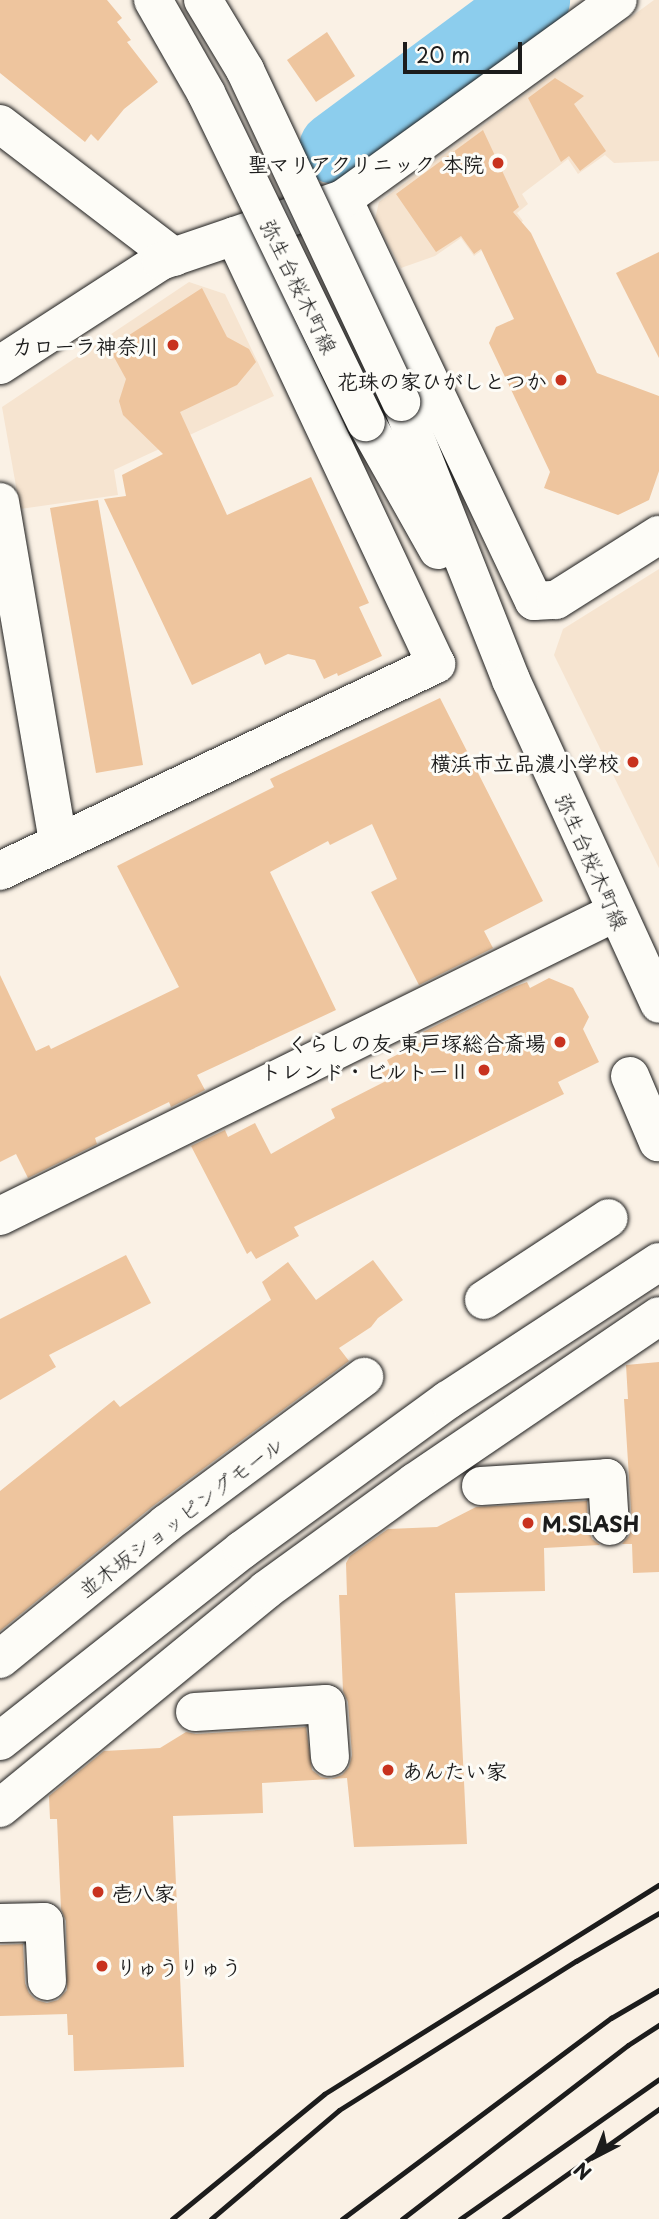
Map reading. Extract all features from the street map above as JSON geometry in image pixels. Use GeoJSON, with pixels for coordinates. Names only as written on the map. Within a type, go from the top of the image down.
{"type":"FeatureCollection","features":[{"type":"Feature","properties":{"kind":"street","name":"弥生台桜木町線"},"geometry":{"type":"LineString","coordinates":[[153,0],[206,93],[366,422],[511,680]]}},
{"type":"Feature","properties":{"kind":"street"},"geometry":{"type":"LineString","coordinates":[[193,0],[222,48],[301,213]]}},
{"type":"Feature","properties":{"kind":"street","name":"弥生台桜木町線"},"geometry":{"type":"LineString","coordinates":[[203,0],[244,69],[401,402],[511,680],[659,1004]]}},
{"type":"Feature","properties":{"kind":"street"},"geometry":{"type":"LineString","coordinates":[[0,365],[161,261],[342,199],[618,0]]}},
{"type":"Feature","properties":{"kind":"street"},"geometry":{"type":"LineString","coordinates":[[0,124],[174,257]]}},
{"type":"Feature","properties":{"kind":"street"},"geometry":{"type":"LineString","coordinates":[[342,199],[534,601],[556,600],[659,535]]}},
{"type":"Feature","properties":{"kind":"street"},"geometry":{"type":"LineString","coordinates":[[0,871],[436,664],[235,236]]}},
{"type":"Feature","properties":{"kind":"street"},"geometry":{"type":"LineString","coordinates":[[0,502],[58,843]]}},
{"type":"Feature","properties":{"kind":"street"},"geometry":{"type":"LineString","coordinates":[[0,1216],[616,912]]}},
{"type":"Feature","properties":{"kind":"street"},"geometry":{"type":"LineString","coordinates":[[630,1076],[658,1142]]}},
{"type":"Feature","properties":{"kind":"street"},"geometry":{"type":"LineString","coordinates":[[484,1300],[609,1218]]}},
{"type":"Feature","properties":{"kind":"street"},"geometry":{"type":"LineString","coordinates":[[0,1741],[242,1550],[448,1400],[659,1262]]}},
{"type":"Feature","properties":{"kind":"street"},"geometry":{"type":"LineString","coordinates":[[0,1808],[266,1590],[415,1482],[659,1316]]}},
{"type":"Feature","properties":{"kind":"street","name":"並木坂ショッピングモール"},"geometry":{"type":"LineString","coordinates":[[0,1659],[166,1524],[364,1377]]}},
{"type":"Feature","properties":{"kind":"street"},"geometry":{"type":"LineString","coordinates":[[481,1486],[607,1478],[610,1526]]}},
{"type":"Feature","properties":{"kind":"street"},"geometry":{"type":"LineString","coordinates":[[195,1712],[326,1704],[330,1758]]}},
{"type":"Feature","properties":{"kind":"street"},"geometry":{"type":"LineString","coordinates":[[0,1923],[44,1922],[47,1981]]}},
{"type":"Feature","properties":{"kind":"shaded area"},"geometry":{"type":"Polygon","coordinates":[[[654,0],[659,0],[659,161],[614,163],[605,155],[578,174],[568,159],[522,194],[528,204],[517,213],[523,221],[474,256],[461,238],[435,256],[401,268],[375,219],[379,202],[654,0]]]}},
{"type":"Feature","properties":{"kind":"shaded area","name":"カローラ神奈川"},"geometry":{"type":"Polygon","coordinates":[[[189,282],[225,294],[274,396],[114,470],[118,495],[20,509],[2,407],[189,282]]]}},
{"type":"Feature","properties":{"kind":"shaded area","name":"横浜市立品濃小学校"},"geometry":{"type":"Polygon","coordinates":[[[659,569],[659,868],[554,655],[563,629],[659,569]]]}},
{"type":"Feature","properties":{"kind":"building"},"geometry":{"type":"Polygon","coordinates":[[[0,0],[107,0],[122,18],[117,22],[131,40],[127,42],[158,82],[124,109],[98,141],[91,134],[85,142],[0,73],[0,0]]]}},
{"type":"Feature","properties":{"kind":"building"},"geometry":{"type":"Polygon","coordinates":[[[327,32],[355,76],[316,102],[287,60],[327,32]]]}},
{"type":"Feature","properties":{"kind":"building"},"geometry":{"type":"Polygon","coordinates":[[[555,78],[584,96],[574,104],[606,151],[580,171],[569,156],[561,162],[528,98],[555,78]]]}},
{"type":"Feature","properties":{"kind":"building","name":"花珠の家ひがしとつか"},"geometry":{"type":"Polygon","coordinates":[[[483,130],[519,207],[513,212],[531,233],[597,373],[659,396],[659,471],[649,500],[618,515],[544,488],[550,472],[489,343],[496,327],[514,319],[481,249],[474,254],[461,236],[436,252],[396,194],[483,130]]]}},
{"type":"Feature","properties":{"kind":"building"},"geometry":{"type":"Polygon","coordinates":[[[659,252],[659,358],[616,273],[659,252]]]}},
{"type":"Feature","properties":{"kind":"building"},"geometry":{"type":"Polygon","coordinates":[[[202,288],[227,337],[249,349],[256,362],[237,385],[180,412],[227,515],[311,477],[369,603],[359,607],[382,656],[338,676],[337,673],[324,679],[315,660],[288,654],[265,665],[260,653],[192,685],[104,499],[126,496],[122,475],[163,454],[123,415],[119,401],[126,379],[109,348],[202,288]]]}},
{"type":"Feature","properties":{"kind":"building"},"geometry":{"type":"Polygon","coordinates":[[[98,500],[143,765],[96,773],[50,508],[98,500]]]}},
{"type":"Feature","properties":{"kind":"building"},"geometry":{"type":"Polygon","coordinates":[[[440,698],[543,901],[484,931],[493,948],[419,985],[371,892],[397,879],[372,824],[330,845],[328,841],[270,872],[336,1010],[197,1075],[205,1090],[171,1107],[169,1102],[95,1138],[97,1144],[28,1178],[16,1154],[0,1162],[0,975],[36,1051],[49,1045],[51,1049],[179,987],[117,866],[274,787],[270,779],[440,698]]]}},
{"type":"Feature","properties":{"kind":"building"},"geometry":{"type":"Polygon","coordinates":[[[549,978],[573,988],[589,1017],[583,1029],[599,1062],[558,1082],[564,1094],[294,1227],[299,1236],[256,1259],[251,1251],[247,1254],[191,1146],[225,1130],[228,1137],[255,1123],[271,1154],[335,1118],[331,1109],[386,1081],[382,1072],[391,1068],[387,1060],[427,1039],[423,1032],[514,987],[527,982],[530,988],[549,978]]]}},
{"type":"Feature","properties":{"kind":"building"},"geometry":{"type":"Polygon","coordinates":[[[126,1255],[151,1303],[49,1355],[56,1367],[0,1400],[0,1319],[126,1255]]]}},
{"type":"Feature","properties":{"kind":"building"},"geometry":{"type":"Polygon","coordinates":[[[373,1260],[403,1300],[378,1318],[371,1327],[339,1348],[349,1361],[153,1506],[0,1631],[0,1491],[114,1400],[120,1407],[271,1300],[262,1282],[288,1262],[316,1300],[373,1260]]]}},
{"type":"Feature","properties":{"kind":"building"},"geometry":{"type":"Polygon","coordinates":[[[659,1362],[659,1572],[633,1573],[632,1544],[622,1544],[629,1536],[632,1525],[624,1399],[628,1399],[626,1365],[659,1362]]]}},
{"type":"Feature","properties":{"kind":"building"},"geometry":{"type":"Polygon","coordinates":[[[587,1501],[588,1528],[592,1539],[600,1545],[544,1548],[545,1591],[455,1593],[467,1844],[354,1847],[347,1778],[331,1779],[342,1775],[349,1767],[352,1755],[348,1702],[343,1691],[339,1595],[347,1595],[346,1563],[350,1556],[388,1529],[437,1527],[476,1507],[587,1501]]]}},
{"type":"Feature","properties":{"kind":"building"},"geometry":{"type":"Polygon","coordinates":[[[306,1727],[312,1770],[321,1777],[331,1779],[262,1783],[263,1813],[173,1816],[184,2067],[74,2071],[73,2035],[68,2035],[67,2014],[0,2016],[0,1945],[23,1944],[25,1983],[36,2000],[47,2003],[58,2000],[67,1990],[66,1921],[61,1909],[57,1819],[50,1819],[49,1796],[104,1751],[160,1748],[186,1732],[196,1734],[306,1727]]]}},
{"type":"Feature","properties":{"kind":"waterway"},"geometry":{"type":"LineString","coordinates":[[335,148],[534,0]]}},
{"type":"Feature","properties":{"kind":"railway"},"geometry":{"type":"LineString","coordinates":[[172,2219],[324,2094],[659,1885]]}},
{"type":"Feature","properties":{"kind":"railway"},"geometry":{"type":"LineString","coordinates":[[211,2219],[339,2110],[576,1961],[659,1913]]}},
{"type":"Feature","properties":{"kind":"railway"},"geometry":{"type":"LineString","coordinates":[[342,2219],[611,2018],[659,1990]]}},
{"type":"Feature","properties":{"kind":"railway"},"geometry":{"type":"LineString","coordinates":[[402,2219],[628,2045],[659,2025]]}},
{"type":"Feature","properties":{"kind":"railway"},"geometry":{"type":"LineString","coordinates":[[460,2219],[659,2079]]}},
{"type":"Feature","properties":{"kind":"railway"},"geometry":{"type":"LineString","coordinates":[[504,2219],[659,2109]]}},
{"type":"Feature","properties":{"kind":"place","name":"聖マリアクリニック 本院"},"geometry":{"type":"Point","coordinates":[498,163]}},
{"type":"Feature","properties":{"kind":"place","name":"カローラ神奈川"},"geometry":{"type":"Point","coordinates":[173,345]}},
{"type":"Feature","properties":{"kind":"place","name":"花珠の家ひがしとつか"},"geometry":{"type":"Point","coordinates":[561,380]}},
{"type":"Feature","properties":{"kind":"place","name":"横浜市立品濃小学校"},"geometry":{"type":"Point","coordinates":[633,762]}},
{"type":"Feature","properties":{"kind":"place","name":"くらしの友 東戸塚総合斎場"},"geometry":{"type":"Point","coordinates":[560,1042]}},
{"type":"Feature","properties":{"kind":"place","name":"トレンド・ビルトーⅡ"},"geometry":{"type":"Point","coordinates":[484,1070]}},
{"type":"Feature","properties":{"kind":"place","name":"M.SLASH"},"geometry":{"type":"Point","coordinates":[528,1523]}},
{"type":"Feature","properties":{"kind":"place","name":"あんたい家"},"geometry":{"type":"Point","coordinates":[388,1770]}},
{"type":"Feature","properties":{"kind":"place","name":"壱八家"},"geometry":{"type":"Point","coordinates":[98,1892]}},
{"type":"Feature","properties":{"kind":"place","name":"りゅうりゅう"},"geometry":{"type":"Point","coordinates":[102,1966]}}]}
